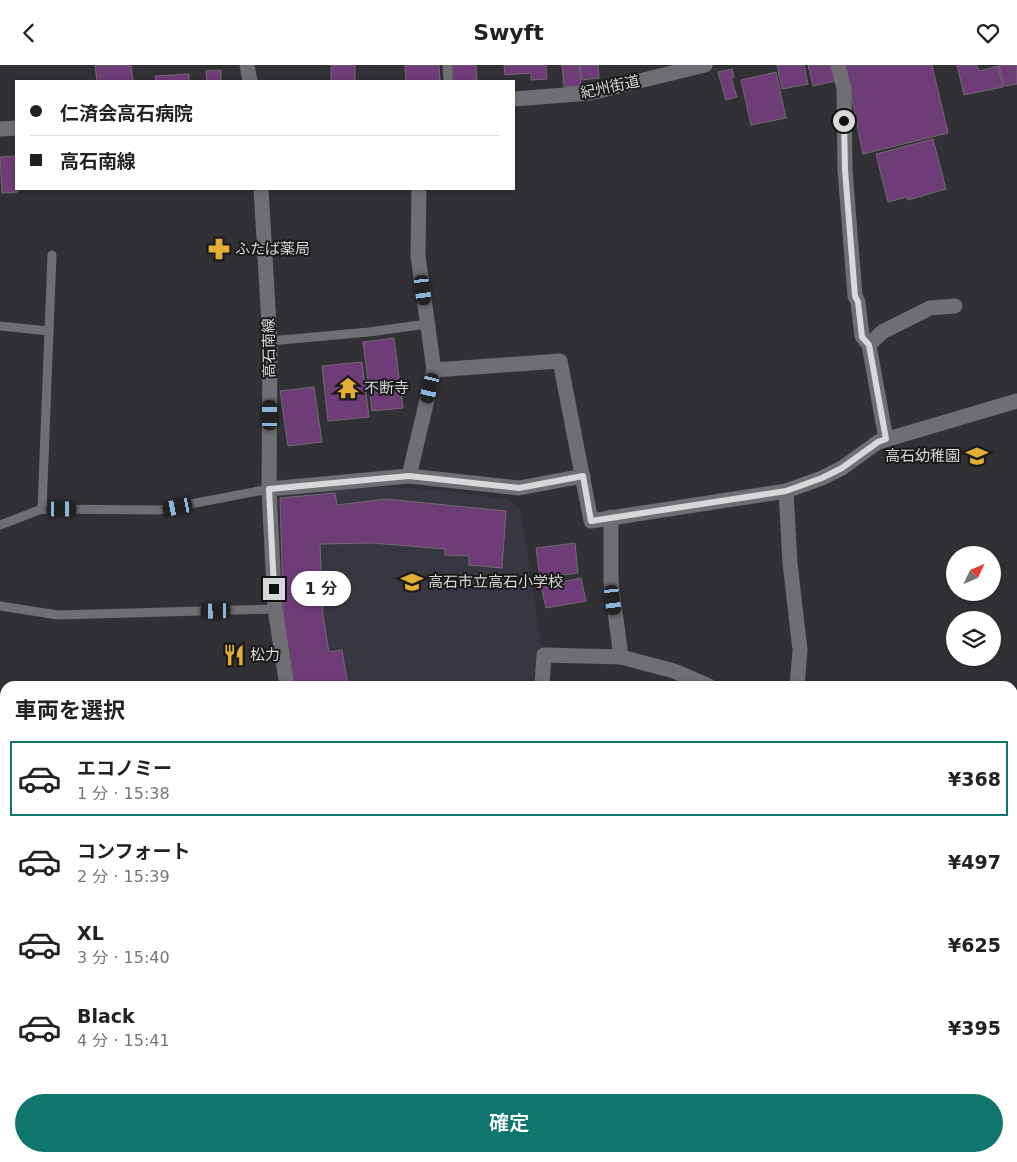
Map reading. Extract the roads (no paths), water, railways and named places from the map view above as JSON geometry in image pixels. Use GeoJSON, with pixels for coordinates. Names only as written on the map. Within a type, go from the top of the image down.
{"type":"FeatureCollection","features":[{"type":"Feature","properties":{"kind":"street"},"geometry":{"type":"LineString","coordinates":[[247,65],[250,80]]}},
{"type":"Feature","properties":{"kind":"street","name":"紀州街道"},"geometry":{"type":"LineString","coordinates":[[515,99],[590,93],[705,65]]}},
{"type":"Feature","properties":{"kind":"street"},"geometry":{"type":"LineString","coordinates":[[838,65],[844,89],[845,170],[855,296],[858,302],[862,337],[869,345],[886,439]]}},
{"type":"Feature","properties":{"kind":"street"},"geometry":{"type":"LineString","coordinates":[[0,129],[15,128]]}},
{"type":"Feature","properties":{"kind":"street","name":"高石南線"},"geometry":{"type":"LineString","coordinates":[[260,190],[270,341],[269,489],[274,609],[286,681]]}},
{"type":"Feature","properties":{"kind":"street"},"geometry":{"type":"LineString","coordinates":[[409,476],[434,370],[418,256],[419,190]]}},
{"type":"Feature","properties":{"kind":"street"},"geometry":{"type":"LineString","coordinates":[[869,345],[882,332],[930,308],[955,305]]}},
{"type":"Feature","properties":{"kind":"street"},"geometry":{"type":"LineString","coordinates":[[434,370],[560,361],[591,521],[786,491],[822,478],[842,468],[878,442],[1017,401]]}},
{"type":"Feature","properties":{"kind":"street"},"geometry":{"type":"LineString","coordinates":[[269,489],[409,476],[519,488],[583,476]]}},
{"type":"Feature","properties":{"kind":"street"},"geometry":{"type":"LineString","coordinates":[[786,491],[790,563],[800,650],[798,681]]}},
{"type":"Feature","properties":{"kind":"street"},"geometry":{"type":"LineString","coordinates":[[611,517],[611,581],[621,657]]}},
{"type":"Feature","properties":{"kind":"street"},"geometry":{"type":"LineString","coordinates":[[542,681],[544,655],[621,657],[674,671],[697,681]]}},
{"type":"Feature","properties":{"kind":"lane"},"geometry":{"type":"LineString","coordinates":[[446,65],[448,80]]}},
{"type":"Feature","properties":{"kind":"lane"},"geometry":{"type":"LineString","coordinates":[[42,509],[52,255]]}},
{"type":"Feature","properties":{"kind":"lane"},"geometry":{"type":"LineString","coordinates":[[270,341],[369,332],[427,324]]}},
{"type":"Feature","properties":{"kind":"lane"},"geometry":{"type":"LineString","coordinates":[[0,327],[49,331]]}},
{"type":"Feature","properties":{"kind":"lane"},"geometry":{"type":"LineString","coordinates":[[0,525],[42,509],[159,510],[269,489]]}},
{"type":"Feature","properties":{"kind":"lane"},"geometry":{"type":"LineString","coordinates":[[0,606],[58,615],[274,609]]}},
{"type":"Feature","properties":{"kind":"place","name":"ふたば薬局"},"geometry":{"type":"Point","coordinates":[219,249]}},
{"type":"Feature","properties":{"kind":"place","name":"不断寺"},"geometry":{"type":"Point","coordinates":[348,388]}},
{"type":"Feature","properties":{"kind":"place","name":"高石幼稚園"},"geometry":{"type":"Point","coordinates":[977,456]}},
{"type":"Feature","properties":{"kind":"place","name":"高石市立高石小学校"},"geometry":{"type":"Point","coordinates":[412,582]}},
{"type":"Feature","properties":{"kind":"place","name":"松力"},"geometry":{"type":"Point","coordinates":[234,655]}}]}
